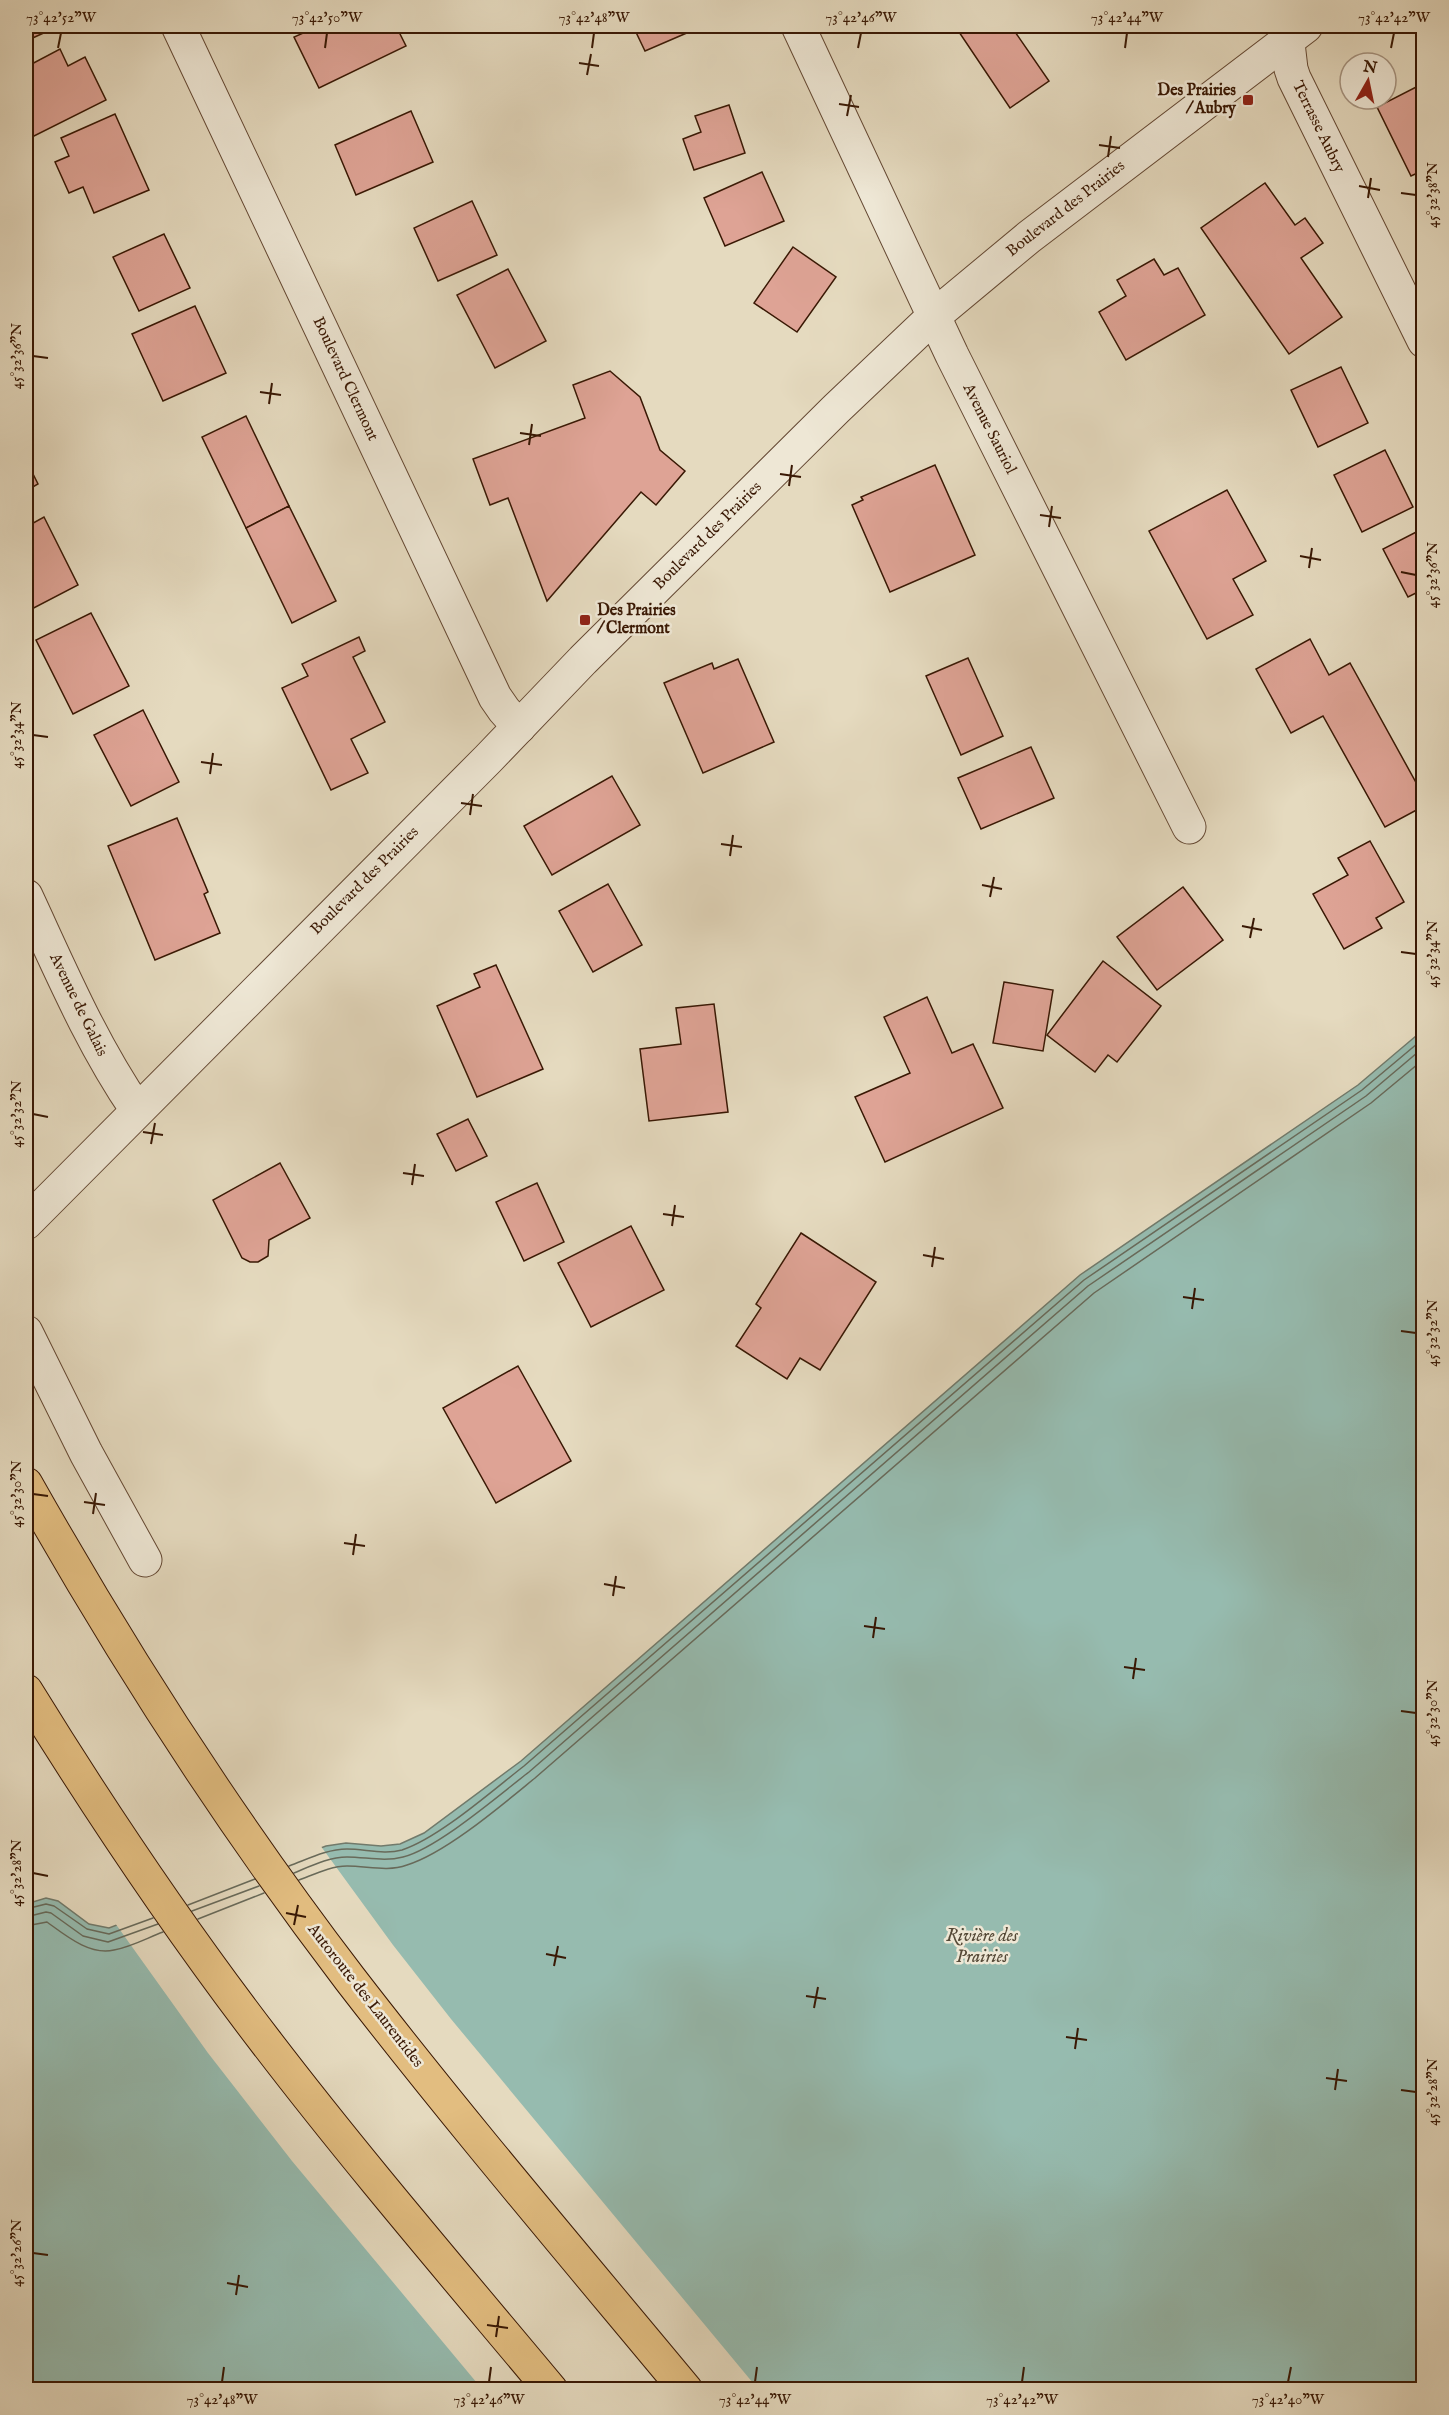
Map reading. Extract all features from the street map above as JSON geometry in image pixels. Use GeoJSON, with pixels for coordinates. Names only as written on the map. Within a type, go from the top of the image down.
{"type":"FeatureCollection","features":[{"type":"Feature","properties":{"kind":"highway","name":"Autoroute des Laurentides"},"geometry":{"type":"LineString","coordinates":[[26,1484],[84,1588],[152,1698],[315,1932],[467,2126],[686,2390]]}},
{"type":"Feature","properties":{"kind":"highway"},"geometry":{"type":"LineString","coordinates":[[26,1691],[95,1800],[166,1904],[266,2042],[551,2390]]}},
{"type":"Feature","properties":{"kind":"street","name":"Boulevard Clermont"},"geometry":{"type":"LineString","coordinates":[[178,26],[495,697],[519,727]]}},
{"type":"Feature","properties":{"kind":"street","name":"Avenue Sauriol"},"geometry":{"type":"LineString","coordinates":[[798,26],[962,377],[1189,826]]}},
{"type":"Feature","properties":{"kind":"street","name":"Boulevard des Prairies"},"geometry":{"type":"LineString","coordinates":[[26,1223],[819,425],[934,316],[1029,237],[1293,30]]}},
{"type":"Feature","properties":{"kind":"street","name":"Terrasse Aubry"},"geometry":{"type":"LineString","coordinates":[[1293,30],[1291,69],[1294,78],[1424,341]]}},
{"type":"Feature","properties":{"kind":"street","name":"Avenue de Galais"},"geometry":{"type":"LineString","coordinates":[[26,896],[92,1038],[111,1073],[137,1110]]}},
{"type":"Feature","properties":{"kind":"street"},"geometry":{"type":"LineString","coordinates":[[26,1332],[86,1453],[145,1560]]}},
{"type":"Feature","properties":{"kind":"water","name":"Rivière des Prairies"},"geometry":{"type":"Polygon","coordinates":[[[1423,1030],[1423,2389],[26,2390],[26,1904],[46,1898],[58,1901],[89,1924],[109,1928],[326,1846],[346,1843],[381,1846],[400,1844],[424,1833],[521,1761],[1080,1275],[1358,1085],[1423,1030]]]}},
{"type":"Feature","properties":{"kind":"pier"},"geometry":{"type":"Polygon","coordinates":[[[320,1845],[393,1945],[451,2019],[758,2389],[482,2389],[292,2161],[208,2053],[115,1923],[320,1845]]]}},
{"type":"Feature","properties":{"kind":"building"},"geometry":{"type":"Polygon","coordinates":[[[26,26],[59,26],[26,41],[26,26]]]}},
{"type":"Feature","properties":{"kind":"building"},"geometry":{"type":"Polygon","coordinates":[[[319,26],[396,26],[406,46],[319,88],[294,37],[319,26]]]}},
{"type":"Feature","properties":{"kind":"building"},"geometry":{"type":"Polygon","coordinates":[[[633,26],[687,26],[689,32],[645,51],[633,26]]]}},
{"type":"Feature","properties":{"kind":"building"},"geometry":{"type":"Polygon","coordinates":[[[962,26],[1011,26],[1049,81],[1010,108],[957,29],[962,26]]]}},
{"type":"Feature","properties":{"kind":"building"},"geometry":{"type":"Polygon","coordinates":[[[60,49],[68,66],[85,57],[106,100],[26,140],[26,67],[60,49]]]}},
{"type":"Feature","properties":{"kind":"building"},"geometry":{"type":"Polygon","coordinates":[[[1424,83],[1424,170],[1411,176],[1379,111],[1398,111],[1398,96],[1424,83]]]}},
{"type":"Feature","properties":{"kind":"building"},"geometry":{"type":"Polygon","coordinates":[[[729,105],[745,153],[694,170],[683,139],[701,132],[695,116],[729,105]]]}},
{"type":"Feature","properties":{"kind":"building"},"geometry":{"type":"Polygon","coordinates":[[[411,111],[433,162],[356,195],[335,145],[411,111]]]}},
{"type":"Feature","properties":{"kind":"building"},"geometry":{"type":"Polygon","coordinates":[[[115,114],[149,190],[94,213],[83,187],[69,193],[55,162],[69,156],[61,138],[115,114]]]}},
{"type":"Feature","properties":{"kind":"building"},"geometry":{"type":"Polygon","coordinates":[[[762,172],[784,221],[725,246],[704,198],[762,172]]]}},
{"type":"Feature","properties":{"kind":"building"},"geometry":{"type":"Polygon","coordinates":[[[1265,183],[1295,225],[1305,218],[1323,243],[1301,258],[1342,317],[1289,354],[1201,228],[1265,183]]]}},
{"type":"Feature","properties":{"kind":"building"},"geometry":{"type":"Polygon","coordinates":[[[472,201],[497,255],[438,281],[414,228],[472,201]]]}},
{"type":"Feature","properties":{"kind":"building"},"geometry":{"type":"Polygon","coordinates":[[[164,234],[190,288],[139,311],[113,257],[164,234]]]}},
{"type":"Feature","properties":{"kind":"building"},"geometry":{"type":"Polygon","coordinates":[[[793,247],[836,277],[797,332],[754,303],[793,247]]]}},
{"type":"Feature","properties":{"kind":"building"},"geometry":{"type":"Polygon","coordinates":[[[1154,259],[1164,275],[1178,268],[1205,315],[1126,360],[1099,312],[1126,296],[1117,280],[1154,259]]]}},
{"type":"Feature","properties":{"kind":"building"},"geometry":{"type":"Polygon","coordinates":[[[508,269],[546,341],[495,368],[457,295],[508,269]]]}},
{"type":"Feature","properties":{"kind":"building"},"geometry":{"type":"Polygon","coordinates":[[[195,306],[226,373],[163,401],[132,334],[195,306]]]}},
{"type":"Feature","properties":{"kind":"building"},"geometry":{"type":"Polygon","coordinates":[[[1341,367],[1368,423],[1318,447],[1291,390],[1341,367]]]}},
{"type":"Feature","properties":{"kind":"building"},"geometry":{"type":"Polygon","coordinates":[[[610,371],[640,397],[660,450],[685,471],[656,505],[641,492],[547,601],[508,498],[490,505],[473,459],[585,418],[573,385],[610,371]]]}},
{"type":"Feature","properties":{"kind":"building"},"geometry":{"type":"Polygon","coordinates":[[[246,416],[289,506],[246,528],[202,437],[246,416]]]}},
{"type":"Feature","properties":{"kind":"building"},"geometry":{"type":"Polygon","coordinates":[[[1385,450],[1413,507],[1362,532],[1334,475],[1385,450]]]}},
{"type":"Feature","properties":{"kind":"building"},"geometry":{"type":"Polygon","coordinates":[[[26,460],[38,484],[26,491],[26,460]]]}},
{"type":"Feature","properties":{"kind":"building"},"geometry":{"type":"Polygon","coordinates":[[[935,465],[975,555],[890,592],[852,505],[863,500],[861,497],[935,465]]]}},
{"type":"Feature","properties":{"kind":"building"},"geometry":{"type":"Polygon","coordinates":[[[1227,490],[1266,561],[1233,579],[1253,615],[1207,639],[1149,531],[1227,490]]]}},
{"type":"Feature","properties":{"kind":"building"},"geometry":{"type":"Polygon","coordinates":[[[289,506],[336,601],[292,623],[246,528],[289,506]]]}},
{"type":"Feature","properties":{"kind":"building"},"geometry":{"type":"Polygon","coordinates":[[[44,517],[78,585],[26,612],[26,527],[44,517]]]}},
{"type":"Feature","properties":{"kind":"building"},"geometry":{"type":"Polygon","coordinates":[[[1424,528],[1424,589],[1408,597],[1383,549],[1424,528]]]}},
{"type":"Feature","properties":{"kind":"building"},"geometry":{"type":"Polygon","coordinates":[[[91,613],[129,686],[73,714],[36,640],[91,613]]]}},
{"type":"Feature","properties":{"kind":"building"},"geometry":{"type":"Polygon","coordinates":[[[359,637],[365,651],[353,657],[385,722],[351,739],[368,773],[331,790],[282,688],[308,676],[302,664],[359,637]]]}},
{"type":"Feature","properties":{"kind":"building"},"geometry":{"type":"Polygon","coordinates":[[[1310,639],[1329,675],[1350,663],[1424,797],[1424,806],[1385,827],[1323,716],[1291,733],[1256,669],[1310,639]]]}},
{"type":"Feature","properties":{"kind":"building"},"geometry":{"type":"Polygon","coordinates":[[[968,658],[1003,736],[961,755],[926,676],[968,658]]]}},
{"type":"Feature","properties":{"kind":"building"},"geometry":{"type":"Polygon","coordinates":[[[738,659],[774,742],[703,773],[664,683],[712,663],[714,669],[738,659]]]}},
{"type":"Feature","properties":{"kind":"building"},"geometry":{"type":"Polygon","coordinates":[[[143,710],[179,782],[131,806],[94,735],[143,710]]]}},
{"type":"Feature","properties":{"kind":"building"},"geometry":{"type":"Polygon","coordinates":[[[1031,747],[1054,798],[981,829],[958,778],[1031,747]]]}},
{"type":"Feature","properties":{"kind":"building"},"geometry":{"type":"Polygon","coordinates":[[[612,776],[640,825],[552,875],[524,826],[612,776]]]}},
{"type":"Feature","properties":{"kind":"building"},"geometry":{"type":"Polygon","coordinates":[[[177,818],[208,892],[204,894],[220,933],[155,960],[108,846],[177,818]]]}},
{"type":"Feature","properties":{"kind":"building"},"geometry":{"type":"Polygon","coordinates":[[[1370,841],[1404,902],[1376,918],[1382,928],[1344,949],[1313,894],[1348,875],[1338,858],[1370,841]]]}},
{"type":"Feature","properties":{"kind":"building"},"geometry":{"type":"Polygon","coordinates":[[[608,884],[642,945],[593,972],[559,911],[608,884]]]}},
{"type":"Feature","properties":{"kind":"building"},"geometry":{"type":"Polygon","coordinates":[[[1183,887],[1223,940],[1157,990],[1117,937],[1183,887]]]}},
{"type":"Feature","properties":{"kind":"building"},"geometry":{"type":"Polygon","coordinates":[[[1103,961],[1161,1006],[1117,1062],[1108,1055],[1095,1072],[1047,1035],[1103,961]]]}},
{"type":"Feature","properties":{"kind":"building"},"geometry":{"type":"Polygon","coordinates":[[[496,965],[543,1069],[477,1097],[437,1006],[480,987],[474,974],[496,965]]]}},
{"type":"Feature","properties":{"kind":"building"},"geometry":{"type":"Polygon","coordinates":[[[1004,982],[1053,990],[1043,1051],[993,1043],[1004,982]]]}},
{"type":"Feature","properties":{"kind":"building"},"geometry":{"type":"Polygon","coordinates":[[[927,997],[952,1053],[973,1044],[1003,1108],[885,1162],[855,1097],[910,1073],[884,1017],[927,997]]]}},
{"type":"Feature","properties":{"kind":"building"},"geometry":{"type":"Polygon","coordinates":[[[714,1004],[728,1112],[649,1121],[640,1049],[681,1044],[676,1008],[714,1004]]]}},
{"type":"Feature","properties":{"kind":"building"},"geometry":{"type":"Polygon","coordinates":[[[468,1119],[487,1156],[456,1171],[437,1134],[468,1119]]]}},
{"type":"Feature","properties":{"kind":"building"},"geometry":{"type":"Polygon","coordinates":[[[280,1163],[310,1218],[269,1240],[268,1256],[258,1262],[250,1262],[242,1258],[213,1200],[280,1163]]]}},
{"type":"Feature","properties":{"kind":"building"},"geometry":{"type":"Polygon","coordinates":[[[537,1183],[564,1242],[524,1261],[496,1202],[537,1183]]]}},
{"type":"Feature","properties":{"kind":"building"},"geometry":{"type":"Polygon","coordinates":[[[631,1226],[664,1290],[591,1327],[558,1263],[631,1226]]]}},
{"type":"Feature","properties":{"kind":"building"},"geometry":{"type":"Polygon","coordinates":[[[801,1233],[876,1282],[820,1370],[800,1358],[787,1379],[736,1346],[761,1308],[756,1304],[801,1233]]]}},
{"type":"Feature","properties":{"kind":"building"},"geometry":{"type":"Polygon","coordinates":[[[518,1366],[571,1461],[496,1503],[443,1408],[518,1366]]]}},
{"type":"Feature","properties":{"kind":"place","name":"Des Prairies / Aubry"},"geometry":{"type":"Point","coordinates":[1248,100]}},
{"type":"Feature","properties":{"kind":"place","name":"Des Prairies / Clermont"},"geometry":{"type":"Point","coordinates":[585,620]}}]}
